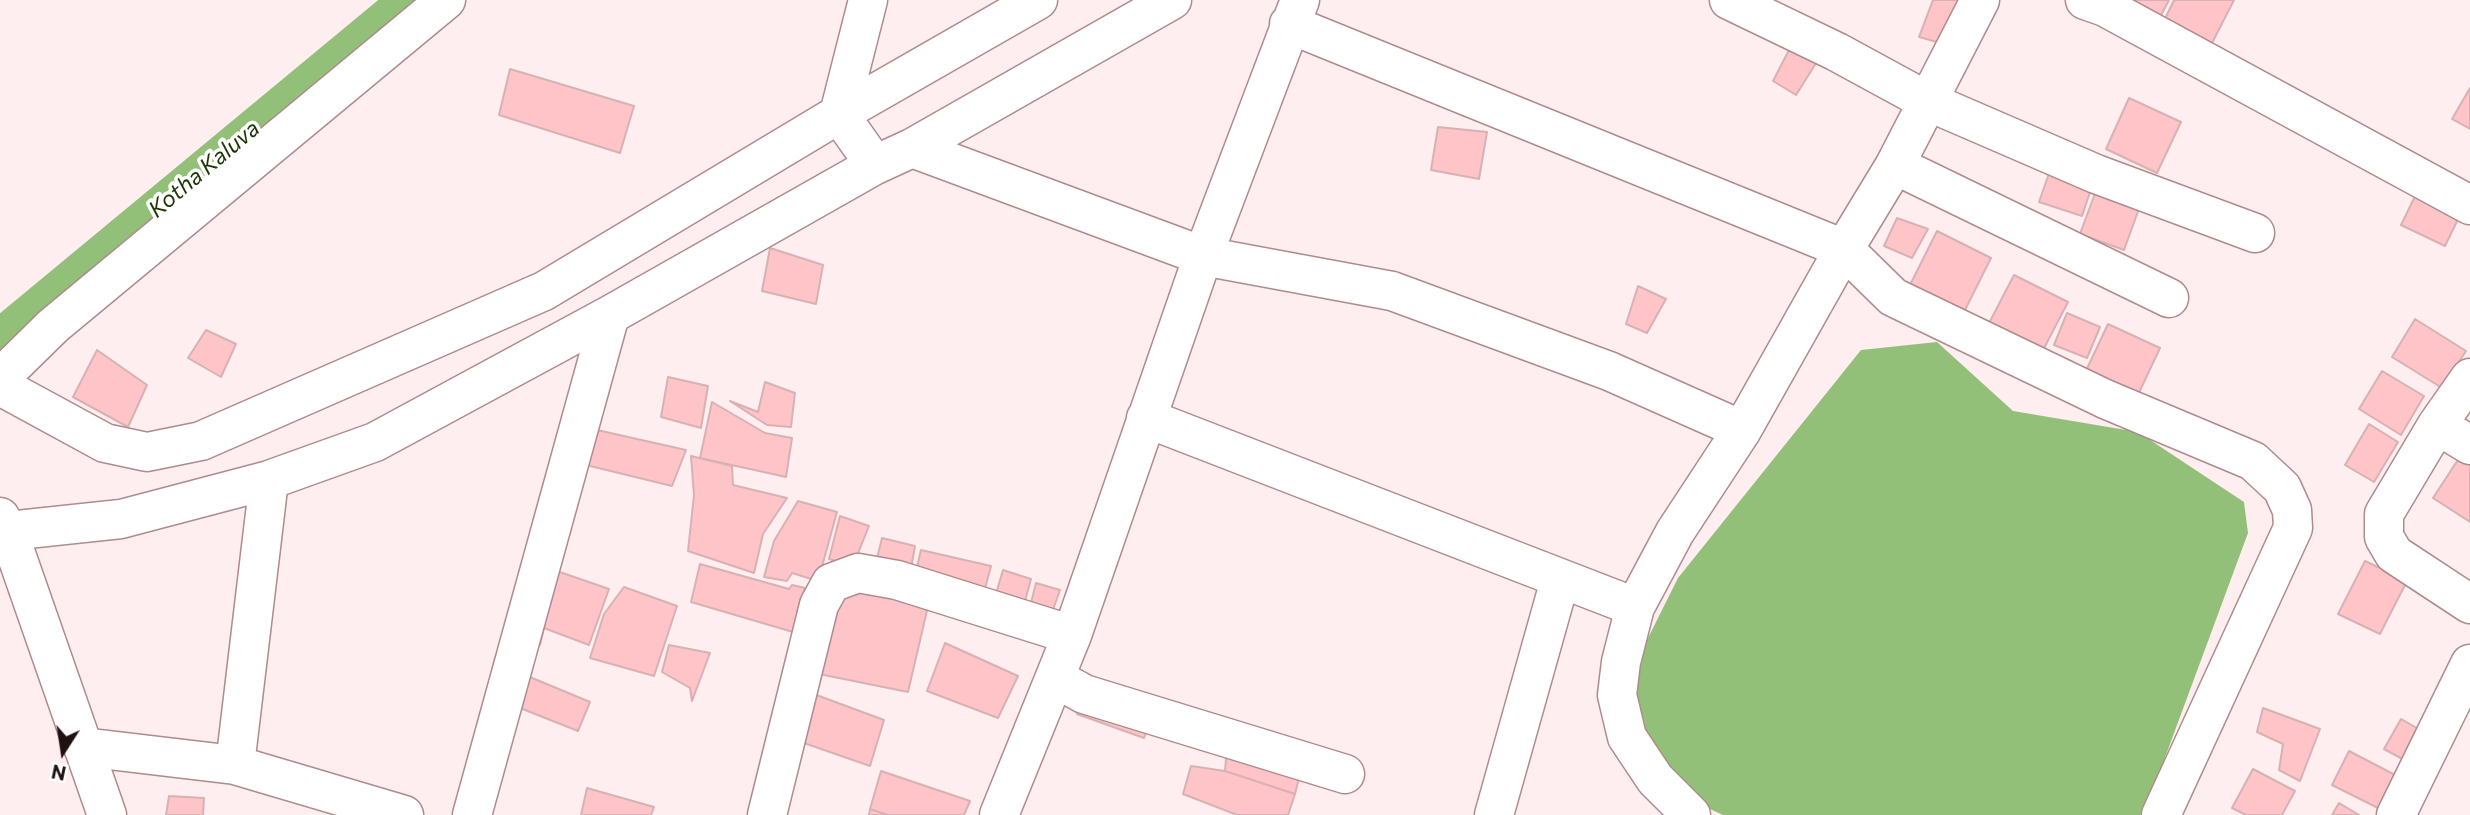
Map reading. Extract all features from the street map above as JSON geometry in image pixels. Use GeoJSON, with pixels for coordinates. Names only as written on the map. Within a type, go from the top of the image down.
{"type":"FeatureCollection","features":[{"type":"Feature","properties":{"kind":"street"},"geometry":{"type":"LineString","coordinates":[[0,378],[53,326],[446,0]]}},
{"type":"Feature","properties":{"kind":"street"},"geometry":{"type":"LineString","coordinates":[[856,138],[868,0]]}},
{"type":"Feature","properties":{"kind":"street"},"geometry":{"type":"LineString","coordinates":[[107,815],[4,524],[121,519],[269,480],[375,442],[610,315],[856,138],[1038,0]]}},
{"type":"Feature","properties":{"kind":"street"},"geometry":{"type":"LineString","coordinates":[[912,148],[1172,0]]}},
{"type":"Feature","properties":{"kind":"street"},"geometry":{"type":"LineString","coordinates":[[1729,0],[1837,52],[1927,101],[2096,174],[2255,233]]}},
{"type":"Feature","properties":{"kind":"street"},"geometry":{"type":"LineString","coordinates":[[1691,815],[1655,779],[1627,737],[1618,695],[1621,662],[1635,607],[1675,532],[1742,430],[1844,249],[1895,165],[1980,0]]}},
{"type":"Feature","properties":{"kind":"street"},"geometry":{"type":"LineString","coordinates":[[2085,0],[2105,7],[2470,205]]}},
{"type":"Feature","properties":{"kind":"street"},"geometry":{"type":"LineString","coordinates":[[999,815],[1072,635],[1203,256],[1295,12],[1844,249],[1893,297],[2105,399],[2253,461],[2282,488],[2292,510],[2293,528],[2171,811]]}},
{"type":"Feature","properties":{"kind":"street"},"geometry":{"type":"LineString","coordinates":[[0,386],[105,443],[147,452],[201,441],[544,291],[856,138],[912,148],[1203,256],[1392,291],[1609,371],[1742,430]]}},
{"type":"Feature","properties":{"kind":"street"},"geometry":{"type":"LineString","coordinates":[[1895,165],[2169,298]]}},
{"type":"Feature","properties":{"kind":"street"},"geometry":{"type":"LineString","coordinates":[[472,815],[610,315]]}},
{"type":"Feature","properties":{"kind":"street"},"geometry":{"type":"LineString","coordinates":[[2470,379],[2437,425],[2384,514],[2384,537],[2394,554],[2470,604]]}},
{"type":"Feature","properties":{"kind":"street"},"geometry":{"type":"LineString","coordinates":[[1146,418],[1635,607]]}},
{"type":"Feature","properties":{"kind":"street"},"geometry":{"type":"LineString","coordinates":[[2437,425],[2470,445]]}},
{"type":"Feature","properties":{"kind":"street"},"geometry":{"type":"LineString","coordinates":[[235,765],[269,480]]}},
{"type":"Feature","properties":{"kind":"street"},"geometry":{"type":"LineString","coordinates":[[766,815],[819,605],[831,583],[858,573],[897,580],[1072,635]]}},
{"type":"Feature","properties":{"kind":"street"},"geometry":{"type":"LineString","coordinates":[[1494,815],[1560,580]]}},
{"type":"Feature","properties":{"kind":"street"},"geometry":{"type":"LineString","coordinates":[[2396,815],[2470,664]]}},
{"type":"Feature","properties":{"kind":"street"},"geometry":{"type":"LineString","coordinates":[[1055,678],[1084,694],[1345,774]]}},
{"type":"Feature","properties":{"kind":"street"},"geometry":{"type":"LineString","coordinates":[[83,747],[235,765],[404,815]]}},
{"type":"Feature","properties":{"kind":"shaded area"},"geometry":{"type":"Polygon","coordinates":[[[1937,342],[2013,411],[2138,432],[2244,502],[2248,533],[2153,790],[2140,815],[1723,815],[1701,805],[1644,748],[1626,682],[1678,578],[1861,350],[1937,342]]]}},
{"type":"Feature","properties":{"kind":"building"},"geometry":{"type":"Polygon","coordinates":[[[1933,0],[1968,0],[1944,44],[1919,37],[1933,0]]]}},
{"type":"Feature","properties":{"kind":"building"},"geometry":{"type":"Polygon","coordinates":[[[2118,0],[2169,0],[2158,21],[2118,0]]]}},
{"type":"Feature","properties":{"kind":"building"},"geometry":{"type":"Polygon","coordinates":[[[2174,0],[2234,0],[2207,53],[2160,29],[2174,0]]]}},
{"type":"Feature","properties":{"kind":"building"},"geometry":{"type":"Polygon","coordinates":[[[1789,50],[1818,60],[1796,95],[1773,81],[1789,50]]]}},
{"type":"Feature","properties":{"kind":"building"},"geometry":{"type":"Polygon","coordinates":[[[510,69],[634,106],[620,153],[499,115],[510,69]]]}},
{"type":"Feature","properties":{"kind":"building"},"geometry":{"type":"Polygon","coordinates":[[[2470,88],[2470,129],[2452,119],[2470,88]]]}},
{"type":"Feature","properties":{"kind":"building"},"geometry":{"type":"Polygon","coordinates":[[[2129,98],[2181,122],[2157,173],[2106,149],[2129,98]]]}},
{"type":"Feature","properties":{"kind":"building"},"geometry":{"type":"Polygon","coordinates":[[[1438,127],[1487,132],[1479,179],[1431,170],[1438,127]]]}},
{"type":"Feature","properties":{"kind":"building"},"geometry":{"type":"Polygon","coordinates":[[[2054,159],[2096,174],[2082,216],[2039,202],[2054,159]]]}},
{"type":"Feature","properties":{"kind":"building"},"geometry":{"type":"Polygon","coordinates":[[[2100,180],[2144,195],[2124,250],[2080,234],[2100,180]]]}},
{"type":"Feature","properties":{"kind":"building"},"geometry":{"type":"Polygon","coordinates":[[[2420,186],[2464,207],[2445,246],[2401,225],[2420,186]]]}},
{"type":"Feature","properties":{"kind":"building"},"geometry":{"type":"Polygon","coordinates":[[[1897,218],[1928,229],[1912,258],[1884,246],[1897,218]]]}},
{"type":"Feature","properties":{"kind":"building"},"geometry":{"type":"Polygon","coordinates":[[[1937,231],[1991,258],[1963,314],[1909,287],[1937,231]]]}},
{"type":"Feature","properties":{"kind":"building"},"geometry":{"type":"Polygon","coordinates":[[[770,248],[823,265],[816,304],[762,291],[770,248]]]}},
{"type":"Feature","properties":{"kind":"building"},"geometry":{"type":"Polygon","coordinates":[[[2014,275],[2068,302],[2041,354],[1987,327],[2014,275]]]}},
{"type":"Feature","properties":{"kind":"building"},"geometry":{"type":"Polygon","coordinates":[[[1638,286],[1666,299],[1647,333],[1626,324],[1638,286]]]}},
{"type":"Feature","properties":{"kind":"building"},"geometry":{"type":"Polygon","coordinates":[[[2067,313],[2100,327],[2087,358],[2054,345],[2067,313]]]}},
{"type":"Feature","properties":{"kind":"building"},"geometry":{"type":"Polygon","coordinates":[[[2415,319],[2466,351],[2442,388],[2392,357],[2415,319]]]}},
{"type":"Feature","properties":{"kind":"building"},"geometry":{"type":"Polygon","coordinates":[[[2108,324],[2160,348],[2136,399],[2084,375],[2108,324]]]}},
{"type":"Feature","properties":{"kind":"building"},"geometry":{"type":"Polygon","coordinates":[[[206,330],[236,344],[221,377],[188,358],[206,330]]]}},
{"type":"Feature","properties":{"kind":"building"},"geometry":{"type":"Polygon","coordinates":[[[97,350],[147,385],[128,427],[73,397],[97,350]]]}},
{"type":"Feature","properties":{"kind":"building"},"geometry":{"type":"Polygon","coordinates":[[[2382,371],[2424,396],[2401,435],[2359,409],[2382,371]]]}},
{"type":"Feature","properties":{"kind":"building"},"geometry":{"type":"Polygon","coordinates":[[[668,377],[708,386],[701,428],[661,417],[668,377]]]}},
{"type":"Feature","properties":{"kind":"building"},"geometry":{"type":"Polygon","coordinates":[[[765,382],[795,393],[791,427],[767,425],[730,401],[758,412],[765,382]]]}},
{"type":"Feature","properties":{"kind":"building"},"geometry":{"type":"Polygon","coordinates":[[[712,402],[765,433],[792,438],[786,477],[700,458],[712,402]]]}},
{"type":"Feature","properties":{"kind":"building"},"geometry":{"type":"Polygon","coordinates":[[[2369,424],[2398,442],[2374,482],[2345,465],[2369,424]]]}},
{"type":"Feature","properties":{"kind":"building"},"geometry":{"type":"Polygon","coordinates":[[[597,430],[686,450],[672,486],[586,465],[597,430]]]}},
{"type":"Feature","properties":{"kind":"building"},"geometry":{"type":"Polygon","coordinates":[[[2463,452],[2470,456],[2470,522],[2433,498],[2463,452]]]}},
{"type":"Feature","properties":{"kind":"building"},"geometry":{"type":"Polygon","coordinates":[[[691,456],[732,466],[733,485],[787,498],[763,534],[754,573],[688,551],[694,495],[691,456]]]}},
{"type":"Feature","properties":{"kind":"building"},"geometry":{"type":"Polygon","coordinates":[[[798,501],[837,512],[818,581],[792,573],[787,581],[764,577],[774,541],[798,501]]]}},
{"type":"Feature","properties":{"kind":"building"},"geometry":{"type":"Polygon","coordinates":[[[840,516],[869,526],[853,566],[829,559],[840,516]]]}},
{"type":"Feature","properties":{"kind":"building"},"geometry":{"type":"Polygon","coordinates":[[[882,538],[915,546],[909,579],[874,571],[882,538]]]}},
{"type":"Feature","properties":{"kind":"building"},"geometry":{"type":"Polygon","coordinates":[[[921,550],[991,566],[982,600],[914,580],[921,550]]]}},
{"type":"Feature","properties":{"kind":"building"},"geometry":{"type":"Polygon","coordinates":[[[2365,561],[2407,581],[2380,634],[2338,614],[2365,561]]]}},
{"type":"Feature","properties":{"kind":"building"},"geometry":{"type":"Polygon","coordinates":[[[700,564],[789,589],[792,585],[805,588],[793,632],[691,602],[700,564]]]}},
{"type":"Feature","properties":{"kind":"building"},"geometry":{"type":"Polygon","coordinates":[[[554,570],[609,589],[589,645],[544,628],[540,645],[531,643],[554,570]]]}},
{"type":"Feature","properties":{"kind":"building"},"geometry":{"type":"Polygon","coordinates":[[[1003,570],[1031,579],[1022,612],[993,604],[1003,570]]]}},
{"type":"Feature","properties":{"kind":"building"},"geometry":{"type":"Polygon","coordinates":[[[1036,583],[1060,590],[1049,621],[1028,615],[1036,583]]]}},
{"type":"Feature","properties":{"kind":"building"},"geometry":{"type":"Polygon","coordinates":[[[842,585],[929,602],[908,692],[814,673],[842,585]]]}},
{"type":"Feature","properties":{"kind":"building"},"geometry":{"type":"Polygon","coordinates":[[[624,587],[677,606],[654,676],[590,658],[604,614],[624,587]]]}},
{"type":"Feature","properties":{"kind":"building"},"geometry":{"type":"Polygon","coordinates":[[[945,643],[1018,676],[998,718],[927,691],[945,643]]]}},
{"type":"Feature","properties":{"kind":"building"},"geometry":{"type":"Polygon","coordinates":[[[669,645],[710,653],[692,701],[690,688],[662,672],[669,645]]]}},
{"type":"Feature","properties":{"kind":"building"},"geometry":{"type":"Polygon","coordinates":[[[525,675],[590,702],[578,731],[515,706],[525,675]]]}},
{"type":"Feature","properties":{"kind":"building"},"geometry":{"type":"Polygon","coordinates":[[[811,693],[884,720],[870,766],[801,742],[811,693]]]}},
{"type":"Feature","properties":{"kind":"building"},"geometry":{"type":"Polygon","coordinates":[[[1084,694],[1152,718],[1144,738],[1077,714],[1084,694]]]}},
{"type":"Feature","properties":{"kind":"building"},"geometry":{"type":"Polygon","coordinates":[[[2263,708],[2320,729],[2300,781],[2279,770],[2283,744],[2257,732],[2263,708]]]}},
{"type":"Feature","properties":{"kind":"building"},"geometry":{"type":"Polygon","coordinates":[[[2401,719],[2424,732],[2408,762],[2384,749],[2401,719]]]}},
{"type":"Feature","properties":{"kind":"building"},"geometry":{"type":"Polygon","coordinates":[[[1227,746],[1301,770],[1295,794],[1225,771],[1227,746]]]}},
{"type":"Feature","properties":{"kind":"building"},"geometry":{"type":"Polygon","coordinates":[[[2349,751],[2399,777],[2382,810],[2332,785],[2349,751]]]}},
{"type":"Feature","properties":{"kind":"building"},"geometry":{"type":"Polygon","coordinates":[[[1191,766],[1225,771],[1295,794],[1288,815],[1237,815],[1183,794],[1191,766]]]}},
{"type":"Feature","properties":{"kind":"building"},"geometry":{"type":"Polygon","coordinates":[[[2253,769],[2295,791],[2282,815],[2246,815],[2232,808],[2253,769]]]}},
{"type":"Feature","properties":{"kind":"building"},"geometry":{"type":"Polygon","coordinates":[[[881,771],[970,801],[964,815],[888,815],[870,809],[881,771]]]}},
{"type":"Feature","properties":{"kind":"building"},"geometry":{"type":"Polygon","coordinates":[[[587,788],[654,807],[651,815],[581,815],[587,788]]]}},
{"type":"Feature","properties":{"kind":"building"},"geometry":{"type":"Polygon","coordinates":[[[169,796],[204,798],[203,815],[166,815],[169,796]]]}},
{"type":"Feature","properties":{"kind":"building"},"geometry":{"type":"Polygon","coordinates":[[[2339,803],[2359,815],[2332,815],[2339,803]]]}},
{"type":"Feature","properties":{"kind":"building"},"geometry":{"type":"Polygon","coordinates":[[[870,809],[888,815],[869,815],[870,809]]]}},
{"type":"Feature","properties":{"kind":"waterway","name":"Kotha Kaluva"},"geometry":{"type":"LineString","coordinates":[[0,338],[408,0]]}}]}
